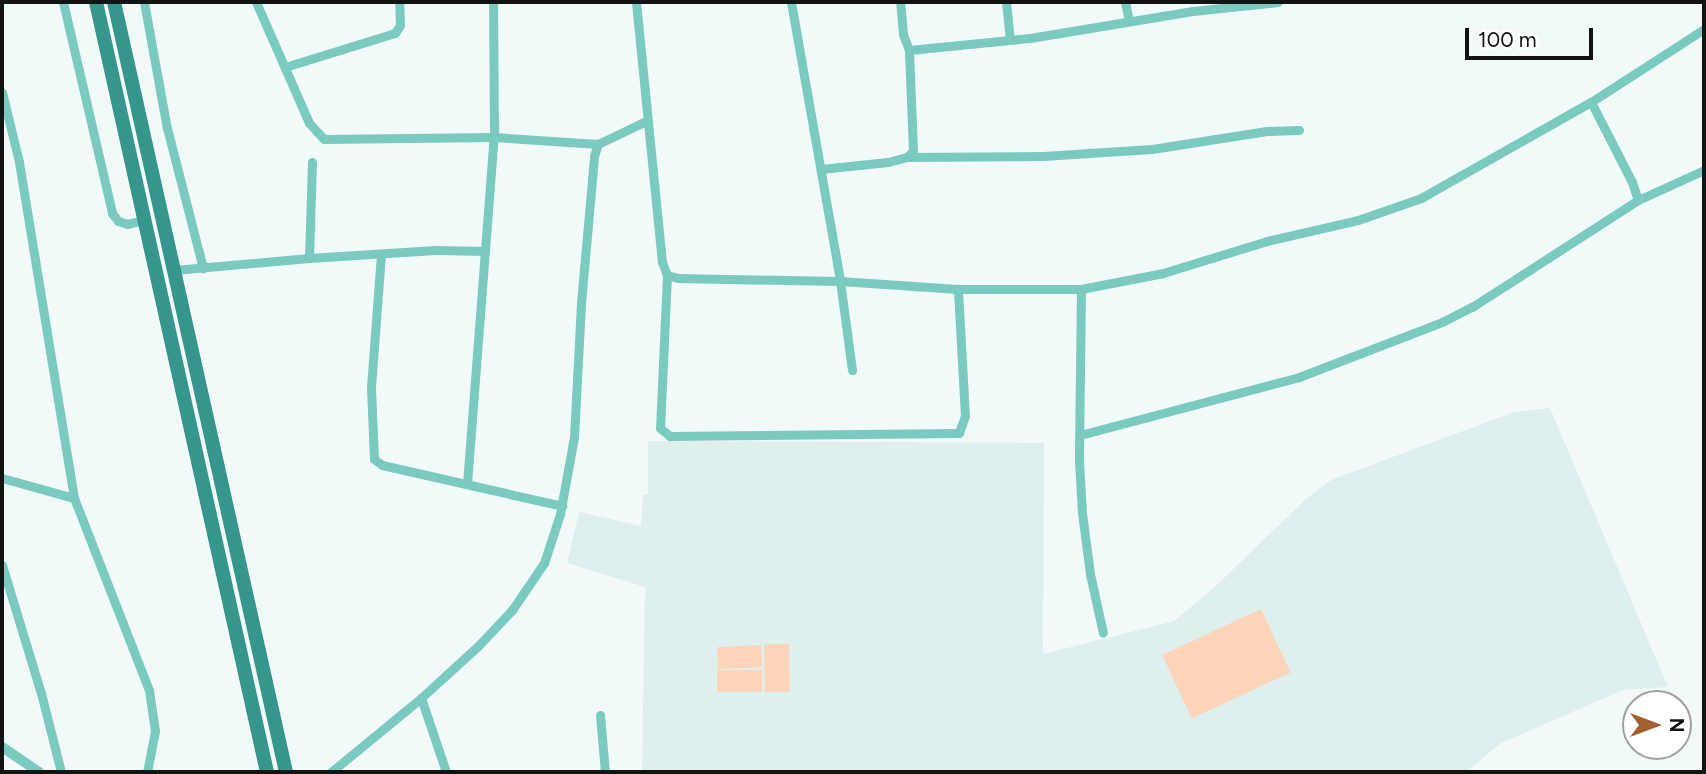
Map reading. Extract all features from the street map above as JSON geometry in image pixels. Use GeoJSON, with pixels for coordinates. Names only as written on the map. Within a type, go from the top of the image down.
{"type":"FeatureCollection","features":[{"type":"Feature","properties":{"kind":"main road"},"geometry":{"type":"LineString","coordinates":[[96,2],[267,772]]}},
{"type":"Feature","properties":{"kind":"main road"},"geometry":{"type":"LineString","coordinates":[[114,2],[285,772]]}},
{"type":"Feature","properties":{"kind":"street"},"geometry":{"type":"LineString","coordinates":[[63,2],[112,213],[127,224],[144,220]]}},
{"type":"Feature","properties":{"kind":"street"},"geometry":{"type":"LineString","coordinates":[[144,2],[167,128],[202,268]]}},
{"type":"Feature","properties":{"kind":"street"},"geometry":{"type":"LineString","coordinates":[[256,2],[309,123],[324,139],[494,137],[597,145],[648,120]]}},
{"type":"Feature","properties":{"kind":"street"},"geometry":{"type":"LineString","coordinates":[[285,67],[396,33],[400,25],[399,2]]}},
{"type":"Feature","properties":{"kind":"street"},"geometry":{"type":"LineString","coordinates":[[467,484],[494,137],[493,2]]}},
{"type":"Feature","properties":{"kind":"street"},"geometry":{"type":"LineString","coordinates":[[636,2],[662,262],[667,275],[660,428],[670,436],[959,433],[965,416],[958,289]]}},
{"type":"Feature","properties":{"kind":"street"},"geometry":{"type":"LineString","coordinates":[[791,2],[840,281],[852,370]]}},
{"type":"Feature","properties":{"kind":"street"},"geometry":{"type":"LineString","coordinates":[[900,2],[903,34],[909,50],[913,151],[907,157]]}},
{"type":"Feature","properties":{"kind":"street"},"geometry":{"type":"LineString","coordinates":[[1006,2],[1010,40]]}},
{"type":"Feature","properties":{"kind":"street"},"geometry":{"type":"LineString","coordinates":[[1125,2],[1129,21]]}},
{"type":"Feature","properties":{"kind":"street"},"geometry":{"type":"LineString","coordinates":[[909,50],[1010,40],[1227,6],[1278,2]]}},
{"type":"Feature","properties":{"kind":"street"},"geometry":{"type":"LineString","coordinates":[[667,275],[678,278],[840,281],[958,289],[1081,289],[1163,273],[1267,241],[1358,220],[1421,198],[1591,102],[1704,29]]}},
{"type":"Feature","properties":{"kind":"street"},"geometry":{"type":"LineString","coordinates":[[2,92],[19,162],[74,498],[149,690],[155,731],[147,772]]}},
{"type":"Feature","properties":{"kind":"street"},"geometry":{"type":"LineString","coordinates":[[1591,102],[1632,182],[1638,200]]}},
{"type":"Feature","properties":{"kind":"street"},"geometry":{"type":"LineString","coordinates":[[821,169],[907,157],[1043,156],[1152,149],[1266,131],[1298,130]]}},
{"type":"Feature","properties":{"kind":"street"},"geometry":{"type":"LineString","coordinates":[[331,772],[421,698],[478,646],[530,586],[544,563],[562,506],[574,437],[581,303],[597,145]]}},
{"type":"Feature","properties":{"kind":"street"},"geometry":{"type":"LineString","coordinates":[[309,258],[312,162]]}},
{"type":"Feature","properties":{"kind":"street"},"geometry":{"type":"LineString","coordinates":[[1080,435],[1298,377],[1442,322],[1483,300],[1638,200],[1704,170]]}},
{"type":"Feature","properties":{"kind":"street"},"geometry":{"type":"LineString","coordinates":[[174,270],[309,258],[485,251]]}},
{"type":"Feature","properties":{"kind":"street"},"geometry":{"type":"LineString","coordinates":[[381,254],[371,388],[374,459],[382,465],[562,506]]}},
{"type":"Feature","properties":{"kind":"street"},"geometry":{"type":"LineString","coordinates":[[1081,289],[1080,435],[1083,523],[1090,574],[1103,633]]}},
{"type":"Feature","properties":{"kind":"street"},"geometry":{"type":"LineString","coordinates":[[2,478],[74,498]]}},
{"type":"Feature","properties":{"kind":"street"},"geometry":{"type":"LineString","coordinates":[[2,565],[41,693],[61,772]]}},
{"type":"Feature","properties":{"kind":"street"},"geometry":{"type":"LineString","coordinates":[[421,698],[446,772]]}},
{"type":"Feature","properties":{"kind":"street"},"geometry":{"type":"LineString","coordinates":[[600,715],[605,772]]}},
{"type":"Feature","properties":{"kind":"street"},"geometry":{"type":"LineString","coordinates":[[2,747],[39,772]]}},
{"type":"Feature","properties":{"kind":"shaded area"},"geometry":{"type":"Polygon","coordinates":[[[1550,408],[1668,687],[1622,690],[1501,743],[1466,772],[642,772],[645,587],[567,563],[579,512],[641,526],[643,495],[648,494],[648,441],[1044,443],[1043,654],[1174,621],[1217,585],[1307,498],[1331,480],[1514,412],[1550,408]]]}},
{"type":"Feature","properties":{"kind":"shaded area"},"geometry":{"type":"Polygon","coordinates":[[[1261,609],[1291,672],[1192,719],[1162,655],[1261,609]]]}},
{"type":"Feature","properties":{"kind":"shaded area"},"geometry":{"type":"Polygon","coordinates":[[[764,644],[789,644],[790,692],[765,692],[764,644]]]}},
{"type":"Feature","properties":{"kind":"shaded area"},"geometry":{"type":"Polygon","coordinates":[[[761,645],[762,667],[718,669],[717,647],[761,645]]]}},
{"type":"Feature","properties":{"kind":"shaded area"},"geometry":{"type":"Polygon","coordinates":[[[717,670],[762,670],[762,692],[717,692],[717,670]]]}}]}
